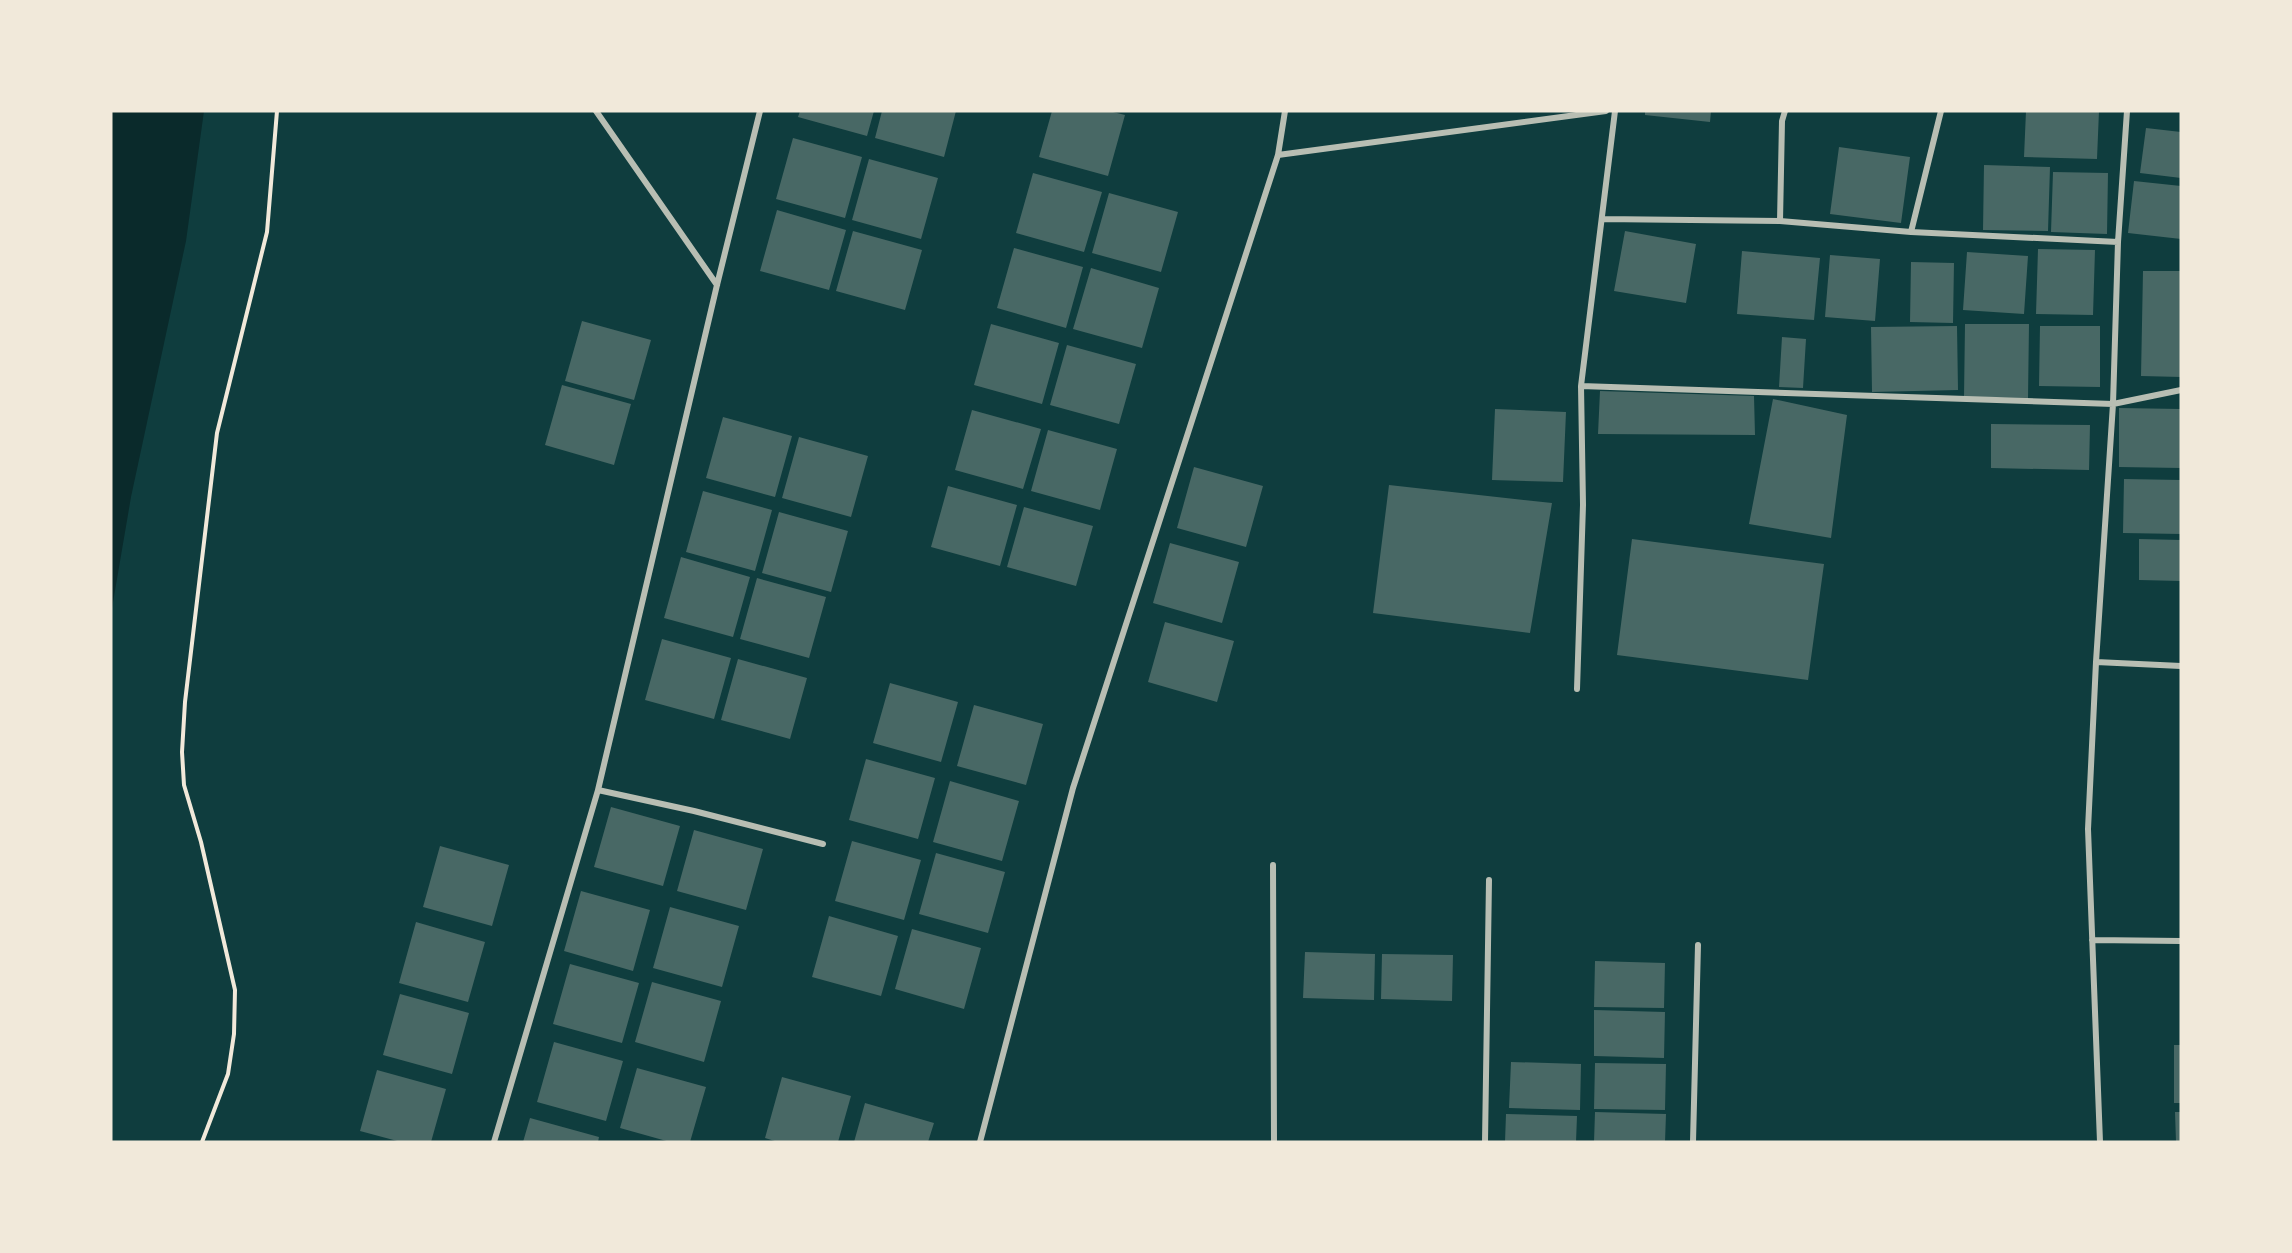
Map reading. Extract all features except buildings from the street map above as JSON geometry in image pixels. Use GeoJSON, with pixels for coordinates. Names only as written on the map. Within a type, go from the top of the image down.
{"type":"FeatureCollection","features":[{"type":"Feature","properties":{"kind":"street"},"geometry":{"type":"LineString","coordinates":[[596,111],[717,285]]}},
{"type":"Feature","properties":{"kind":"street"},"geometry":{"type":"LineString","coordinates":[[494,1142],[598,790],[760,111]]}},
{"type":"Feature","properties":{"kind":"street"},"geometry":{"type":"LineString","coordinates":[[980,1142],[1073,788],[1278,155],[1285,111]]}},
{"type":"Feature","properties":{"kind":"street"},"geometry":{"type":"LineString","coordinates":[[1278,155],[1606,111]]}},
{"type":"Feature","properties":{"kind":"street"},"geometry":{"type":"LineString","coordinates":[[1577,689],[1583,505],[1581,386],[1616,111]]}},
{"type":"Feature","properties":{"kind":"street"},"geometry":{"type":"LineString","coordinates":[[1780,221],[1782,121],[1785,111]]}},
{"type":"Feature","properties":{"kind":"street"},"geometry":{"type":"LineString","coordinates":[[1911,232],[1941,111]]}},
{"type":"Feature","properties":{"kind":"street"},"geometry":{"type":"LineString","coordinates":[[2100,1142],[2088,828],[2113,404],[2118,242],[2127,111]]}},
{"type":"Feature","properties":{"kind":"street"},"geometry":{"type":"LineString","coordinates":[[1602,219],[1780,221],[1911,232],[2118,242]]}},
{"type":"Feature","properties":{"kind":"street"},"geometry":{"type":"LineString","coordinates":[[1581,386],[2113,404],[2181,390]]}},
{"type":"Feature","properties":{"kind":"street"},"geometry":{"type":"LineString","coordinates":[[2096,662],[2181,666]]}},
{"type":"Feature","properties":{"kind":"street"},"geometry":{"type":"LineString","coordinates":[[598,790],[694,811],[824,844]]}},
{"type":"Feature","properties":{"kind":"street"},"geometry":{"type":"LineString","coordinates":[[1273,865],[1274,1142]]}},
{"type":"Feature","properties":{"kind":"street"},"geometry":{"type":"LineString","coordinates":[[1485,1142],[1489,880]]}},
{"type":"Feature","properties":{"kind":"street"},"geometry":{"type":"LineString","coordinates":[[2092,940],[2181,941]]}},
{"type":"Feature","properties":{"kind":"street"},"geometry":{"type":"LineString","coordinates":[[1693,1142],[1698,945]]}},
{"type":"Feature","properties":{"kind":"path"},"geometry":{"type":"LineString","coordinates":[[202,1142],[228,1074],[234,1034],[235,990],[201,842],[184,785],[185,702],[217,433],[267,232],[277,111]]}},
{"type":"Feature","properties":{"kind":"water"},"geometry":{"type":"Polygon","coordinates":[[[111,111],[204,111],[186,241],[131,497],[111,614],[111,111]]]}}]}
